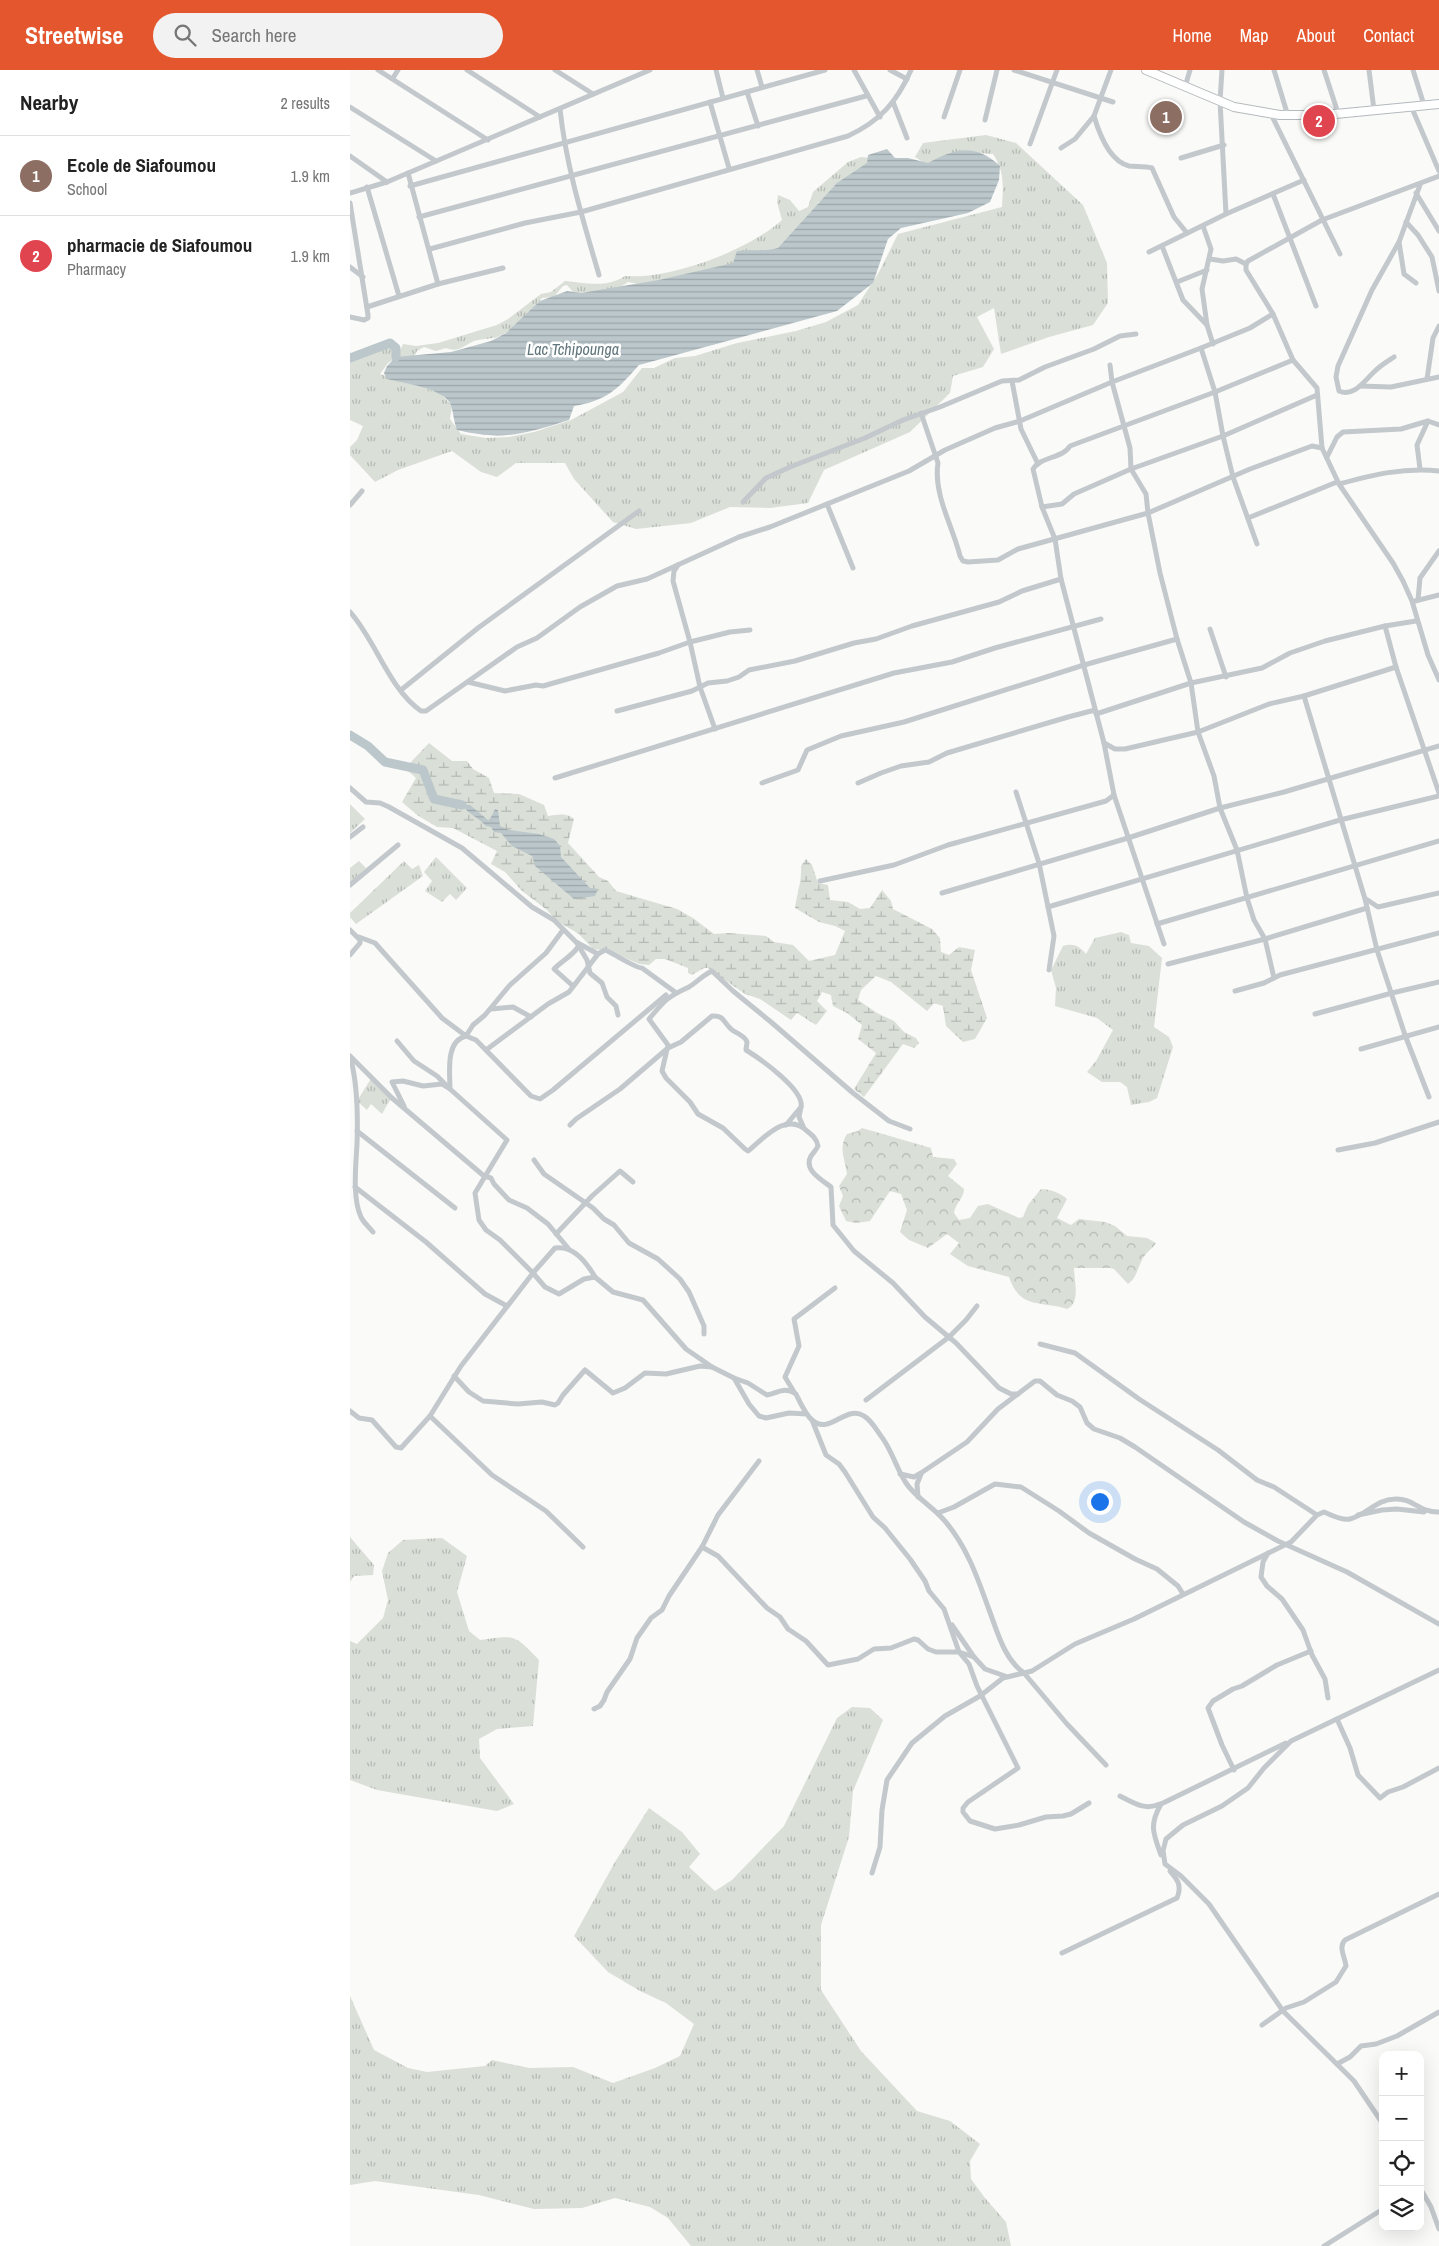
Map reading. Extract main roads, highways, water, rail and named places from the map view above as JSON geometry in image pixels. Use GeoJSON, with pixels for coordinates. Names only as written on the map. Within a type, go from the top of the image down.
{"type":"FeatureCollection","features":[{"type":"Feature","properties":{"kind":"highway"},"geometry":{"type":"LineString","coordinates":[[1149,71],[1234,107],[1270,114],[1288,116],[1439,104]]}},
{"type":"Feature","properties":{"kind":"water","name":"Lac Tchipounga"},"geometry":{"type":"Polygon","coordinates":[[[887,149],[895,158],[908,158],[928,163],[956,151],[974,151],[991,159],[1000,166],[999,180],[990,202],[968,213],[901,228],[888,239],[873,283],[837,311],[639,365],[611,393],[595,401],[574,406],[569,420],[514,434],[488,435],[457,430],[450,403],[439,393],[387,379],[384,373],[387,366],[396,357],[451,352],[491,341],[506,333],[540,301],[567,291],[581,293],[659,280],[733,263],[737,251],[778,248],[837,183],[867,163],[868,155],[887,149]]]}},
{"type":"Feature","properties":{"kind":"water"},"geometry":{"type":"Polygon","coordinates":[[[462,805],[470,805],[489,821],[495,809],[498,810],[500,826],[509,830],[539,834],[554,839],[560,846],[561,857],[590,888],[598,889],[595,896],[574,899],[535,866],[532,856],[512,846],[501,833],[494,832],[491,827],[486,826],[462,805]]]}},
{"type":"Feature","properties":{"kind":"waterway"},"geometry":{"type":"LineString","coordinates":[[350,358],[390,343],[396,348],[396,357]]}},
{"type":"Feature","properties":{"kind":"waterway"},"geometry":{"type":"LineString","coordinates":[[350,735],[368,746],[385,762],[423,770],[434,799],[462,805]]}},
{"type":"Feature","properties":{"kind":"place","name":"Ecole de Siafoumou"},"geometry":{"type":"Point","coordinates":[1166,117]}},
{"type":"Feature","properties":{"kind":"place","name":"pharmacie de Siafoumou"},"geometry":{"type":"Point","coordinates":[1319,121]}}]}
